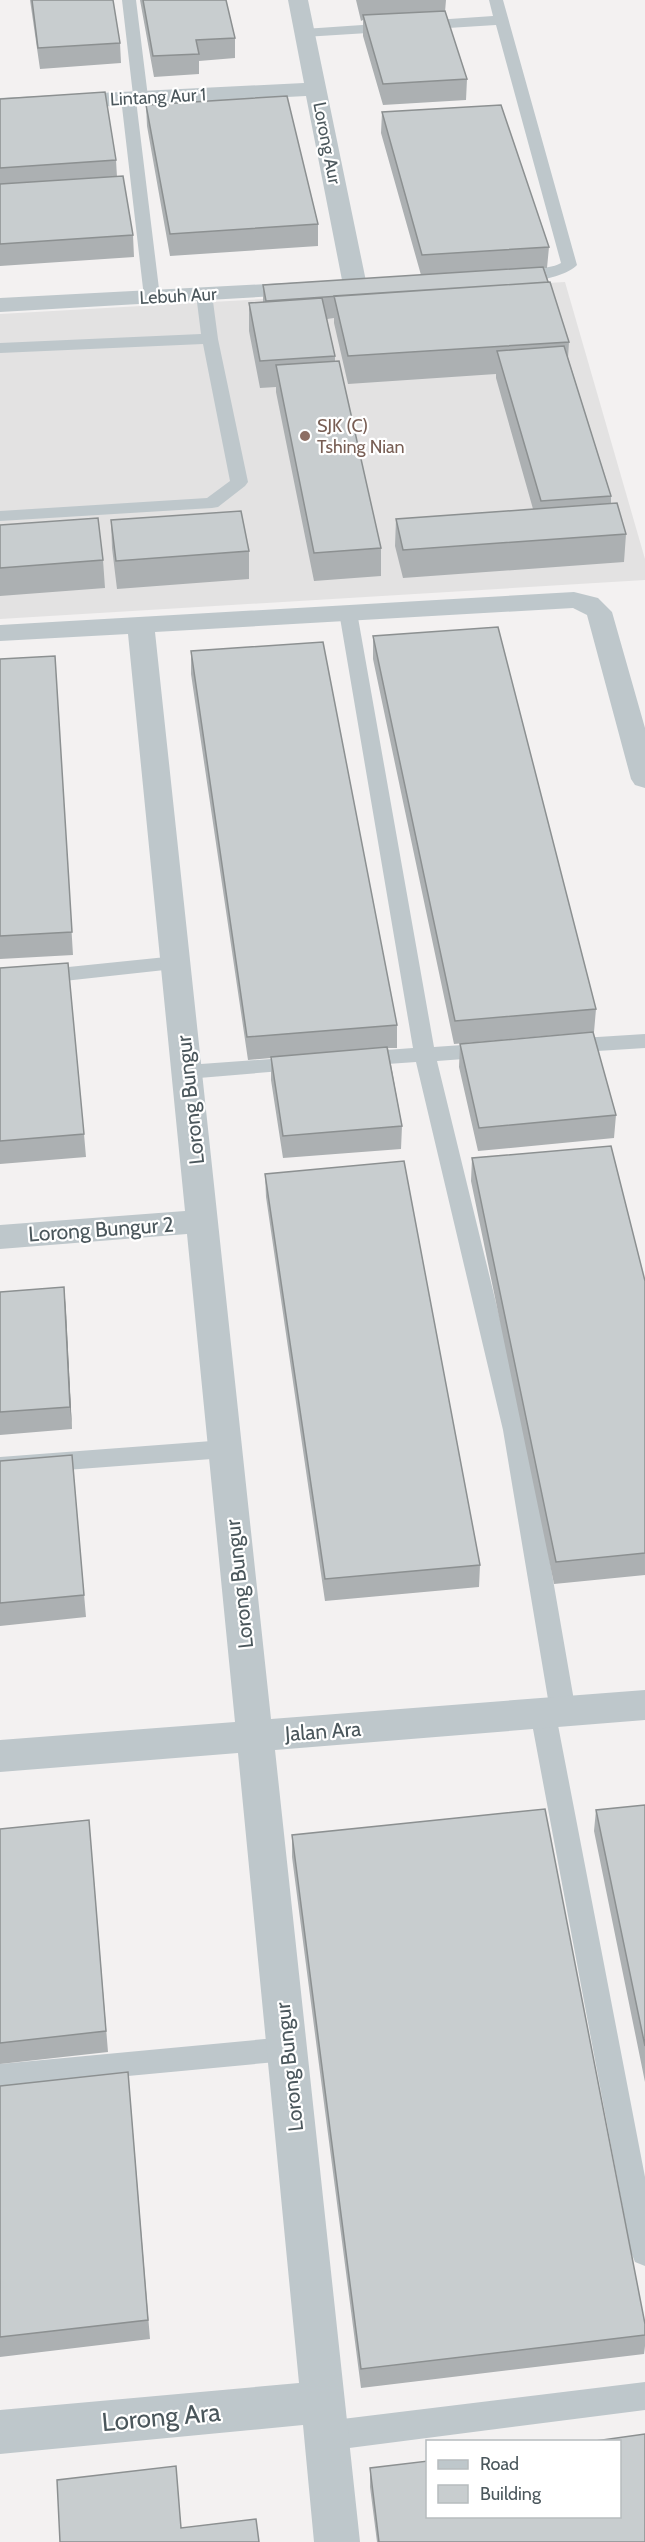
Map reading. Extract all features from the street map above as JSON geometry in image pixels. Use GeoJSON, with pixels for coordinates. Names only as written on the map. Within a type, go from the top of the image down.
{"type":"FeatureCollection","features":[{"type":"Feature","properties":{"kind":"street","name":"Lorong Aur"},"geometry":{"type":"LineString","coordinates":[[298,0],[361,285]]}},
{"type":"Feature","properties":{"kind":"street","name":"Lintang Aur 1"},"geometry":{"type":"LineString","coordinates":[[0,105],[316,89]]}},
{"type":"Feature","properties":{"kind":"street","name":"Lebuh Aur"},"geometry":{"type":"LineString","coordinates":[[0,305],[361,285]]}},
{"type":"Feature","properties":{"kind":"street"},"geometry":{"type":"LineString","coordinates":[[0,633],[574,600],[590,604],[599,612],[645,779]]}},
{"type":"Feature","properties":{"kind":"street","name":"Lorong Bungur"},"geometry":{"type":"LineString","coordinates":[[141,625],[337,2542]]}},
{"type":"Feature","properties":{"kind":"street","name":"Lorong Bungur 2"},"geometry":{"type":"LineString","coordinates":[[0,1237],[203,1221]]}},
{"type":"Feature","properties":{"kind":"street","name":"Jalan Ara"},"geometry":{"type":"LineString","coordinates":[[0,1756],[645,1706]]}},
{"type":"Feature","properties":{"kind":"street","name":"Lorong Ara"},"geometry":{"type":"LineString","coordinates":[[0,2432],[324,2419]]}},
{"type":"Feature","properties":{"kind":"lane"},"geometry":{"type":"LineString","coordinates":[[129,0],[135,98],[134,192],[152,297]]}},
{"type":"Feature","properties":{"kind":"lane"},"geometry":{"type":"LineString","coordinates":[[496,0],[569,265],[555,273],[496,277]]}},
{"type":"Feature","properties":{"kind":"lane"},"geometry":{"type":"LineString","coordinates":[[304,33],[501,20]]}},
{"type":"Feature","properties":{"kind":"lane"},"geometry":{"type":"LineString","coordinates":[[0,516],[212,503],[239,482],[210,339],[204,294]]}},
{"type":"Feature","properties":{"kind":"lane"},"geometry":{"type":"LineString","coordinates":[[0,348],[210,339]]}},
{"type":"Feature","properties":{"kind":"lane"},"geometry":{"type":"LineString","coordinates":[[348,612],[425,1054],[515,1430],[553,1713],[645,2252]]}},
{"type":"Feature","properties":{"kind":"lane"},"geometry":{"type":"LineString","coordinates":[[0,981],[176,963]]}},
{"type":"Feature","properties":{"kind":"lane"},"geometry":{"type":"LineString","coordinates":[[541,1047],[645,1041]]}},
{"type":"Feature","properties":{"kind":"lane"},"geometry":{"type":"LineString","coordinates":[[342,1060],[506,1049]]}},
{"type":"Feature","properties":{"kind":"lane"},"geometry":{"type":"LineString","coordinates":[[188,1072],[318,1062]]}},
{"type":"Feature","properties":{"kind":"lane"},"geometry":{"type":"LineString","coordinates":[[0,1466],[225,1449]]}},
{"type":"Feature","properties":{"kind":"lane"},"geometry":{"type":"LineString","coordinates":[[0,2076],[287,2049]]}},
{"type":"Feature","properties":{"kind":"lane"},"geometry":{"type":"LineString","coordinates":[[324,2419],[645,2396]]}},
{"type":"Feature","properties":{"kind":"shaded area","name":"SJK (C) Tshing Nian"},"geometry":{"type":"Polygon","coordinates":[[[565,282],[645,559],[645,580],[0,619],[0,314],[565,282]]]}},
{"type":"Feature","properties":{"kind":"building"},"geometry":{"type":"Polygon","coordinates":[[[32,0],[113,0],[120,43],[38,48],[32,0]]]}},
{"type":"Feature","properties":{"kind":"building"},"geometry":{"type":"Polygon","coordinates":[[[143,0],[226,0],[235,38],[196,40],[199,54],[153,56],[143,0]]]}},
{"type":"Feature","properties":{"kind":"building"},"geometry":{"type":"Polygon","coordinates":[[[445,11],[467,79],[383,84],[363,15],[445,11]]]}},
{"type":"Feature","properties":{"kind":"building"},"geometry":{"type":"Polygon","coordinates":[[[105,92],[116,160],[0,168],[0,99],[105,92]]]}},
{"type":"Feature","properties":{"kind":"building"},"geometry":{"type":"Polygon","coordinates":[[[287,96],[318,224],[170,234],[146,105],[287,96]]]}},
{"type":"Feature","properties":{"kind":"building"},"geometry":{"type":"Polygon","coordinates":[[[501,105],[549,247],[422,255],[382,112],[501,105]]]}},
{"type":"Feature","properties":{"kind":"building"},"geometry":{"type":"Polygon","coordinates":[[[123,176],[133,235],[0,244],[0,184],[123,176]]]}},
{"type":"Feature","properties":{"kind":"building"},"geometry":{"type":"Polygon","coordinates":[[[543,267],[548,282],[266,301],[263,285],[543,267]]]}},
{"type":"Feature","properties":{"kind":"building"},"geometry":{"type":"Polygon","coordinates":[[[550,282],[569,342],[348,356],[334,296],[550,282]]]}},
{"type":"Feature","properties":{"kind":"building"},"geometry":{"type":"Polygon","coordinates":[[[322,298],[335,356],[260,361],[249,303],[322,298]]]}},
{"type":"Feature","properties":{"kind":"building"},"geometry":{"type":"Polygon","coordinates":[[[564,346],[611,496],[541,501],[497,351],[564,346]]]}},
{"type":"Feature","properties":{"kind":"building"},"geometry":{"type":"Polygon","coordinates":[[[339,361],[381,548],[314,553],[276,365],[339,361]]]}},
{"type":"Feature","properties":{"kind":"building"},"geometry":{"type":"Polygon","coordinates":[[[617,503],[626,534],[403,550],[396,519],[617,503]]]}},
{"type":"Feature","properties":{"kind":"building"},"geometry":{"type":"Polygon","coordinates":[[[241,511],[249,551],[116,561],[111,520],[241,511]]]}},
{"type":"Feature","properties":{"kind":"building"},"geometry":{"type":"Polygon","coordinates":[[[98,518],[103,560],[0,568],[0,525],[98,518]]]}},
{"type":"Feature","properties":{"kind":"building"},"geometry":{"type":"Polygon","coordinates":[[[498,627],[596,1009],[455,1021],[373,636],[498,627]]]}},
{"type":"Feature","properties":{"kind":"building"},"geometry":{"type":"Polygon","coordinates":[[[323,642],[397,1025],[247,1037],[191,651],[323,642]]]}},
{"type":"Feature","properties":{"kind":"building"},"geometry":{"type":"Polygon","coordinates":[[[55,656],[72,932],[0,936],[0,659],[55,656]]]}},
{"type":"Feature","properties":{"kind":"building"},"geometry":{"type":"Polygon","coordinates":[[[68,963],[84,1134],[0,1141],[0,968],[68,963]]]}},
{"type":"Feature","properties":{"kind":"building"},"geometry":{"type":"Polygon","coordinates":[[[593,1032],[616,1115],[479,1128],[460,1044],[593,1032]]]}},
{"type":"Feature","properties":{"kind":"building"},"geometry":{"type":"Polygon","coordinates":[[[387,1047],[402,1126],[283,1136],[271,1057],[387,1047]]]}},
{"type":"Feature","properties":{"kind":"building"},"geometry":{"type":"Polygon","coordinates":[[[611,1146],[645,1281],[645,1553],[556,1562],[472,1158],[611,1146]]]}},
{"type":"Feature","properties":{"kind":"building"},"geometry":{"type":"Polygon","coordinates":[[[404,1161],[480,1565],[325,1579],[265,1174],[404,1161]]]}},
{"type":"Feature","properties":{"kind":"building"},"geometry":{"type":"Polygon","coordinates":[[[64,1287],[70,1407],[0,1412],[0,1292],[64,1287]]]}},
{"type":"Feature","properties":{"kind":"building"},"geometry":{"type":"Polygon","coordinates":[[[72,1455],[84,1595],[0,1603],[0,1461],[72,1455]]]}},
{"type":"Feature","properties":{"kind":"building"},"geometry":{"type":"Polygon","coordinates":[[[645,1805],[645,2046],[596,1810],[645,1805]]]}},
{"type":"Feature","properties":{"kind":"building"},"geometry":{"type":"Polygon","coordinates":[[[545,1809],[645,2324],[645,2335],[361,2369],[292,1835],[545,1809]]]}},
{"type":"Feature","properties":{"kind":"building"},"geometry":{"type":"Polygon","coordinates":[[[89,1820],[106,2031],[0,2043],[0,1829],[89,1820]]]}},
{"type":"Feature","properties":{"kind":"building"},"geometry":{"type":"Polygon","coordinates":[[[128,2072],[148,2320],[0,2337],[0,2086],[128,2072]]]}},
{"type":"Feature","properties":{"kind":"building"},"geometry":{"type":"Polygon","coordinates":[[[645,2434],[645,2542],[379,2542],[370,2468],[426,2461],[426,2518],[621,2518],[621,2440],[602,2440],[645,2434]]]}},
{"type":"Feature","properties":{"kind":"building"},"geometry":{"type":"Polygon","coordinates":[[[176,2466],[181,2528],[256,2519],[259,2542],[60,2542],[57,2480],[176,2466]]]}},
{"type":"Feature","properties":{"kind":"place","name":"SJK (C) Tshing Nian"},"geometry":{"type":"Point","coordinates":[305,436]}}]}
